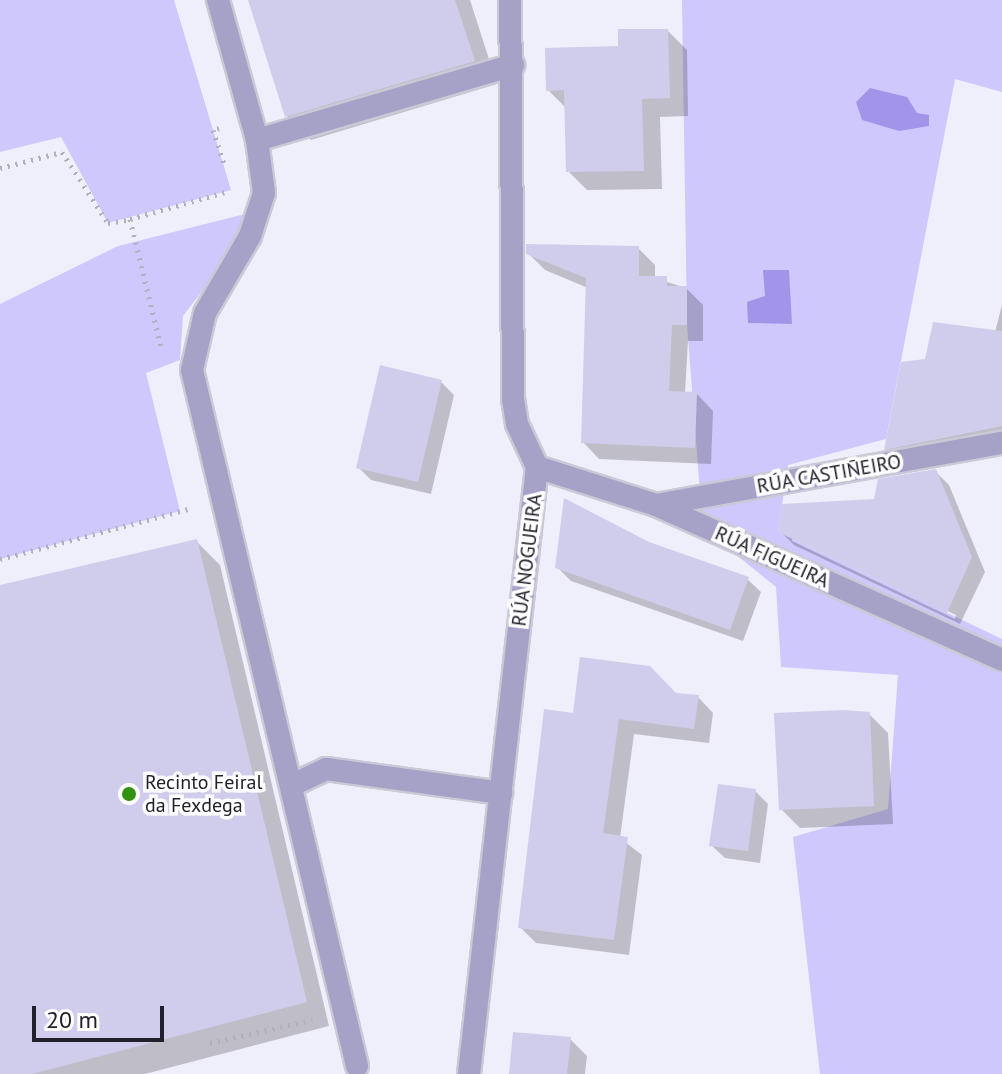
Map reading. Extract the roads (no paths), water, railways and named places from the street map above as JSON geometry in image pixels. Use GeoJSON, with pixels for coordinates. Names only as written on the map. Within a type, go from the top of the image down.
{"type":"FeatureCollection","features":[{"type":"Feature","properties":{"kind":"street"},"geometry":{"type":"LineString","coordinates":[[218,0],[257,140],[264,193],[250,236],[205,313],[192,370],[357,1066]]}},
{"type":"Feature","properties":{"kind":"street","name":"RÚA NOGUEIRA"},"geometry":{"type":"LineString","coordinates":[[469,1074],[537,467],[517,424],[513,399],[513,65],[510,0]]}},
{"type":"Feature","properties":{"kind":"street"},"geometry":{"type":"LineString","coordinates":[[257,140],[513,65]]}},
{"type":"Feature","properties":{"kind":"street","name":"RÚA CASTIÑEIRO"},"geometry":{"type":"LineString","coordinates":[[656,505],[1002,443]]}},
{"type":"Feature","properties":{"kind":"street","name":"RÚA FIGUEIRA"},"geometry":{"type":"LineString","coordinates":[[537,467],[656,505],[1002,660]]}},
{"type":"Feature","properties":{"kind":"street"},"geometry":{"type":"LineString","coordinates":[[292,785],[326,769],[501,793]]}},
{"type":"Feature","properties":{"kind":"place","name":"Recinto Feiral da Fexdega"},"geometry":{"type":"Point","coordinates":[129,794]}}]}
